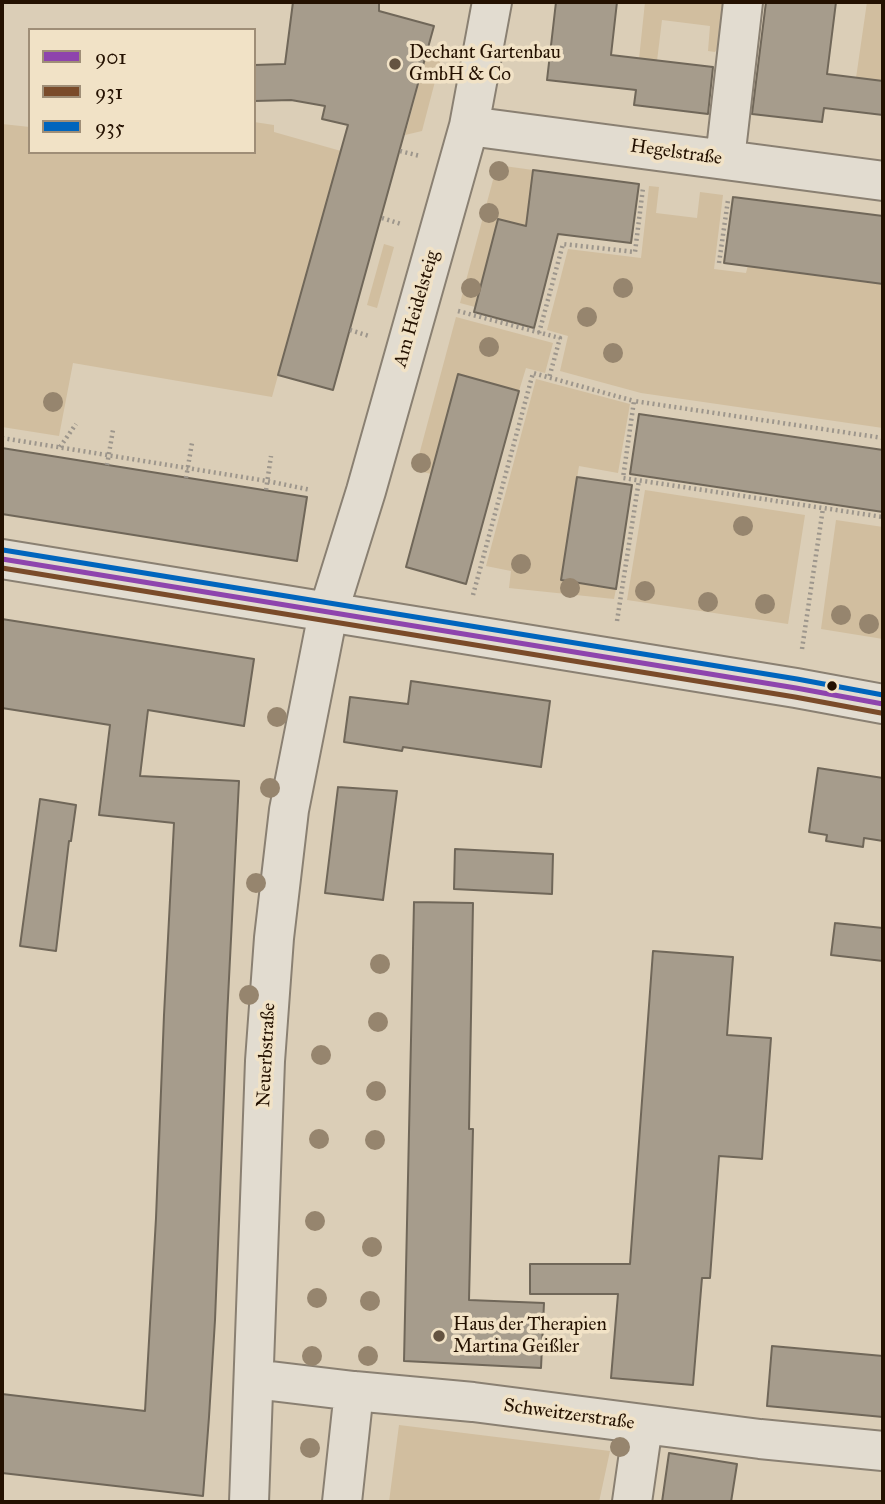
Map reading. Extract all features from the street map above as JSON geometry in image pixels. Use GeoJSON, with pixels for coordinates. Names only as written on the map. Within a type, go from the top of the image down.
{"type":"FeatureCollection","features":[{"type":"Feature","properties":{"kind":"street","name":"Am Heidelsteig"},"geometry":{"type":"LineString","coordinates":[[328,613],[366,491],[468,126],[492,2]]}},
{"type":"Feature","properties":{"kind":"street"},"geometry":{"type":"LineString","coordinates":[[729,160],[743,2]]}},
{"type":"Feature","properties":{"kind":"street","name":"Hegelstraße"},"geometry":{"type":"LineString","coordinates":[[468,126],[883,181]]}},
{"type":"Feature","properties":{"kind":"street"},"geometry":{"type":"LineString","coordinates":[[2,559],[883,704]]}},
{"type":"Feature","properties":{"kind":"street","name":"Neuerbstraße"},"geometry":{"type":"LineString","coordinates":[[249,1502],[265,1061],[274,938],[289,810],[328,613]]}},
{"type":"Feature","properties":{"kind":"street","name":"Schweitzerstraße"},"geometry":{"type":"LineString","coordinates":[[254,1379],[883,1451]]}},
{"type":"Feature","properties":{"kind":"street"},"geometry":{"type":"LineString","coordinates":[[342,1502],[354,1391]]}},
{"type":"Feature","properties":{"kind":"street"},"geometry":{"type":"LineString","coordinates":[[632,1502],[643,1425]]}},
{"type":"Feature","properties":{"kind":"path"},"geometry":{"type":"LineString","coordinates":[[539,333],[563,244],[635,252],[647,150]]}},
{"type":"Feature","properties":{"kind":"path"},"geometry":{"type":"LineString","coordinates":[[719,263],[729,160]]}},
{"type":"Feature","properties":{"kind":"path"},"geometry":{"type":"LineString","coordinates":[[420,300],[560,338],[549,378]]}},
{"type":"Feature","properties":{"kind":"path"},"geometry":{"type":"LineString","coordinates":[[462,635],[533,373],[634,401],[883,438]]}},
{"type":"Feature","properties":{"kind":"path"},"geometry":{"type":"LineString","coordinates":[[634,401],[623,478],[883,517]]}},
{"type":"Feature","properties":{"kind":"path"},"geometry":{"type":"LineString","coordinates":[[60,447],[76,424]]}},
{"type":"Feature","properties":{"kind":"path"},"geometry":{"type":"LineString","coordinates":[[107,465],[113,430]]}},
{"type":"Feature","properties":{"kind":"path"},"geometry":{"type":"LineString","coordinates":[[2,438],[311,490]]}},
{"type":"Feature","properties":{"kind":"path"},"geometry":{"type":"LineString","coordinates":[[187,478],[192,443]]}},
{"type":"Feature","properties":{"kind":"path"},"geometry":{"type":"LineString","coordinates":[[46,455],[47,446]]}},
{"type":"Feature","properties":{"kind":"path"},"geometry":{"type":"LineString","coordinates":[[266,490],[271,456]]}},
{"type":"Feature","properties":{"kind":"path"},"geometry":{"type":"LineString","coordinates":[[611,659],[639,480]]}},
{"type":"Feature","properties":{"kind":"path"},"geometry":{"type":"LineString","coordinates":[[796,688],[823,508]]}},
{"type":"Feature","properties":{"kind":"shaded area"},"geometry":{"type":"Polygon","coordinates":[[[645,2],[727,2],[719,46],[715,52],[708,51],[710,26],[662,20],[657,61],[639,59],[645,2]]]}},
{"type":"Feature","properties":{"kind":"shaded area"},"geometry":{"type":"Polygon","coordinates":[[[867,2],[883,2],[883,81],[856,78],[867,2]]]}},
{"type":"Feature","properties":{"kind":"shaded area"},"geometry":{"type":"Polygon","coordinates":[[[429,47],[443,51],[422,131],[405,135],[429,47]]]}},
{"type":"Feature","properties":{"kind":"shaded area"},"geometry":{"type":"Polygon","coordinates":[[[256,122],[274,125],[274,132],[341,151],[272,397],[73,363],[59,436],[2,427],[2,124],[28,127],[28,154],[256,154],[256,122]]]}},
{"type":"Feature","properties":{"kind":"shaded area"},"geometry":{"type":"Polygon","coordinates":[[[497,165],[533,170],[526,226],[498,219],[475,307],[460,303],[497,165]]]}},
{"type":"Feature","properties":{"kind":"shaded area"},"geometry":{"type":"Polygon","coordinates":[[[649,186],[659,187],[656,213],[697,218],[700,192],[723,195],[714,269],[746,273],[748,265],[883,284],[883,428],[641,393],[560,371],[568,336],[547,330],[568,249],[641,258],[649,186]]]}},
{"type":"Feature","properties":{"kind":"shaded area"},"geometry":{"type":"Polygon","coordinates":[[[384,244],[394,247],[377,308],[367,305],[384,244]]]}},
{"type":"Feature","properties":{"kind":"shaded area"},"geometry":{"type":"Polygon","coordinates":[[[456,317],[553,343],[545,373],[526,368],[519,391],[458,374],[431,474],[415,470],[456,317]]]}},
{"type":"Feature","properties":{"kind":"shaded area"},"geometry":{"type":"Polygon","coordinates":[[[536,379],[630,404],[618,473],[579,466],[561,579],[616,589],[614,599],[509,588],[511,571],[486,566],[536,379]]]}},
{"type":"Feature","properties":{"kind":"shaded area"},"geometry":{"type":"Polygon","coordinates":[[[645,490],[805,515],[788,624],[627,600],[645,490]]]}},
{"type":"Feature","properties":{"kind":"shaded area"},"geometry":{"type":"Polygon","coordinates":[[[836,520],[883,527],[883,639],[821,629],[836,520]]]}},
{"type":"Feature","properties":{"kind":"shaded area"},"geometry":{"type":"Polygon","coordinates":[[[399,1425],[610,1451],[599,1502],[389,1502],[399,1425]]]}},
{"type":"Feature","properties":{"kind":"building"},"geometry":{"type":"Polygon","coordinates":[[[293,2],[379,2],[379,11],[434,26],[333,390],[278,375],[348,125],[322,119],[325,106],[291,100],[256,101],[256,65],[285,64],[293,2]]]}},
{"type":"Feature","properties":{"kind":"building"},"geometry":{"type":"Polygon","coordinates":[[[556,2],[617,2],[611,55],[713,67],[708,114],[634,105],[636,90],[547,80],[556,2]]]}},
{"type":"Feature","properties":{"kind":"building"},"geometry":{"type":"Polygon","coordinates":[[[766,2],[836,2],[827,74],[883,81],[883,115],[824,108],[822,122],[752,114],[766,2]]]}},
{"type":"Feature","properties":{"kind":"building"},"geometry":{"type":"Polygon","coordinates":[[[533,170],[639,184],[631,243],[558,234],[534,328],[474,312],[498,219],[526,226],[533,170]]]}},
{"type":"Feature","properties":{"kind":"building"},"geometry":{"type":"Polygon","coordinates":[[[733,197],[883,216],[883,284],[724,263],[733,197]]]}},
{"type":"Feature","properties":{"kind":"building"},"geometry":{"type":"Polygon","coordinates":[[[458,374],[519,391],[466,584],[406,567],[458,374]]]}},
{"type":"Feature","properties":{"kind":"building"},"geometry":{"type":"Polygon","coordinates":[[[639,414],[883,450],[883,512],[630,474],[639,414]]]}},
{"type":"Feature","properties":{"kind":"building"},"geometry":{"type":"Polygon","coordinates":[[[2,448],[307,497],[297,561],[2,514],[2,448]]]}},
{"type":"Feature","properties":{"kind":"building"},"geometry":{"type":"Polygon","coordinates":[[[577,477],[632,485],[616,589],[561,580],[577,477]]]}},
{"type":"Feature","properties":{"kind":"building"},"geometry":{"type":"Polygon","coordinates":[[[2,619],[254,659],[244,726],[148,710],[140,776],[239,781],[215,1320],[203,1496],[2,1473],[2,1394],[145,1411],[174,823],[99,815],[110,725],[2,708],[2,619]]]}},
{"type":"Feature","properties":{"kind":"building"},"geometry":{"type":"Polygon","coordinates":[[[411,681],[550,701],[541,767],[403,747],[402,751],[344,742],[350,697],[408,704],[411,681]]]}},
{"type":"Feature","properties":{"kind":"building"},"geometry":{"type":"Polygon","coordinates":[[[818,768],[883,778],[883,841],[864,838],[863,847],[826,841],[827,835],[809,832],[818,768]]]}},
{"type":"Feature","properties":{"kind":"building"},"geometry":{"type":"Polygon","coordinates":[[[338,787],[397,791],[383,900],[325,893],[338,787]]]}},
{"type":"Feature","properties":{"kind":"building"},"geometry":{"type":"Polygon","coordinates":[[[40,799],[76,805],[56,951],[20,946],[40,799]]]}},
{"type":"Feature","properties":{"kind":"building"},"geometry":{"type":"Polygon","coordinates":[[[455,849],[553,854],[552,894],[454,889],[455,849]]]}},
{"type":"Feature","properties":{"kind":"building"},"geometry":{"type":"Polygon","coordinates":[[[414,902],[473,903],[469,1129],[473,1129],[469,1300],[544,1303],[541,1368],[404,1361],[414,902]]]}},
{"type":"Feature","properties":{"kind":"building"},"geometry":{"type":"Polygon","coordinates":[[[835,923],[883,928],[883,961],[831,955],[835,923]]]}},
{"type":"Feature","properties":{"kind":"building"},"geometry":{"type":"Polygon","coordinates":[[[653,951],[733,957],[727,1035],[771,1038],[762,1159],[719,1156],[710,1278],[702,1278],[693,1385],[611,1378],[618,1294],[530,1294],[530,1264],[630,1264],[653,951]]]}},
{"type":"Feature","properties":{"kind":"building"},"geometry":{"type":"Polygon","coordinates":[[[772,1346],[883,1356],[883,1417],[767,1406],[772,1346]]]}},
{"type":"Feature","properties":{"kind":"building"},"geometry":{"type":"Polygon","coordinates":[[[669,1453],[737,1464],[731,1502],[662,1502],[669,1453]]]}},
{"type":"Feature","properties":{"kind":"transit line","name":"935"},"geometry":{"type":"LineString","coordinates":[[3,550],[883,695]]}},
{"type":"Feature","properties":{"kind":"transit line","name":"901"},"geometry":{"type":"LineString","coordinates":[[2,559],[883,704]]}},
{"type":"Feature","properties":{"kind":"transit line","name":"931"},"geometry":{"type":"LineString","coordinates":[[2,568],[881,713]]}},
{"type":"Feature","properties":{"kind":"place","name":"Dechant Gartenbau GmbH & Co"},"geometry":{"type":"Point","coordinates":[395,64]}},
{"type":"Feature","properties":{"kind":"place","name":"Haus der Therapien Martina Geißler"},"geometry":{"type":"Point","coordinates":[439,1336]}}]}
